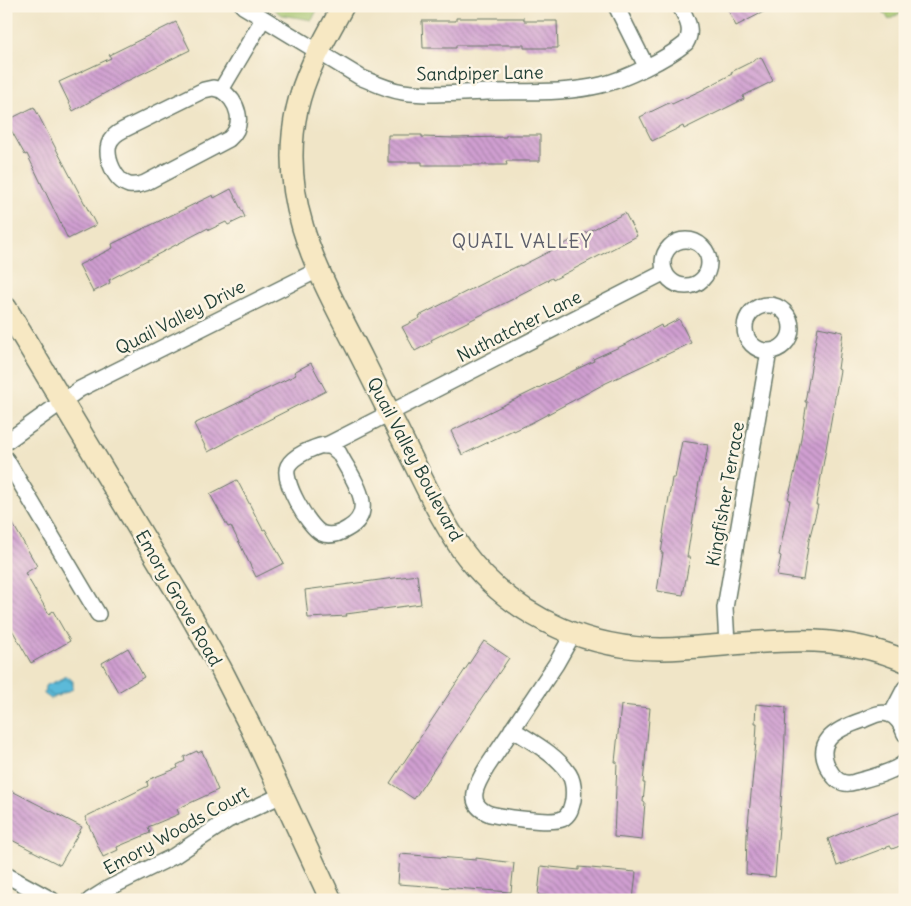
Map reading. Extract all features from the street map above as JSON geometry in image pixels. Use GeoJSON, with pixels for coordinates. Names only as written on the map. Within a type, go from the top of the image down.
{"type":"FeatureCollection","features":[{"type":"Feature","properties":{"kind":"street","name":"Sandpiper Lane"},"geometry":{"type":"LineString","coordinates":[[243,6],[360,77],[392,90],[414,93],[579,89],[616,80],[646,66],[682,46],[688,40],[690,28],[680,6]]}},
{"type":"Feature","properties":{"kind":"street","name":"Quail Valley Boulevard"},"geometry":{"type":"LineString","coordinates":[[343,6],[305,84],[297,109],[292,166],[300,219],[310,253],[318,270],[446,524],[469,558],[490,581],[518,605],[548,623],[573,634],[604,644],[634,648],[666,649],[800,640],[835,642],[874,650],[905,662]]}},
{"type":"Feature","properties":{"kind":"street"},"geometry":{"type":"LineString","coordinates":[[616,6],[646,66]]}},
{"type":"Feature","properties":{"kind":"street"},"geometry":{"type":"LineString","coordinates":[[221,90],[263,19]]}},
{"type":"Feature","properties":{"kind":"street"},"geometry":{"type":"LineString","coordinates":[[213,88],[221,90],[234,103],[239,118],[238,129],[229,139],[145,183],[132,185],[126,184],[120,179],[108,154],[110,143],[115,135],[204,90],[213,88]]}},
{"type":"Feature","properties":{"kind":"street","name":"Quail Valley Drive"},"geometry":{"type":"LineString","coordinates":[[6,442],[80,388],[318,270]]}},
{"type":"Feature","properties":{"kind":"street","name":"Nuthatcher Lane"},"geometry":{"type":"LineString","coordinates":[[326,446],[665,272]]}},
{"type":"Feature","properties":{"kind":"street","name":"Emory Grove Road"},"geometry":{"type":"LineString","coordinates":[[6,308],[198,628],[251,728],[331,900]]}},
{"type":"Feature","properties":{"kind":"street","name":"Kingfisher Terrace"},"geometry":{"type":"LineString","coordinates":[[727,644],[725,608],[769,351]]}},
{"type":"Feature","properties":{"kind":"street"},"geometry":{"type":"LineString","coordinates":[[326,446],[339,454],[363,501],[363,509],[357,522],[334,535],[322,534],[310,523],[291,489],[287,475],[287,467],[294,460],[315,448],[326,446]]}},
{"type":"Feature","properties":{"kind":"street"},"geometry":{"type":"LineString","coordinates":[[6,459],[98,614]]}},
{"type":"Feature","properties":{"kind":"street"},"geometry":{"type":"LineString","coordinates":[[512,729],[547,752],[565,769],[571,778],[574,789],[571,810],[562,819],[544,821],[485,812],[478,805],[475,795],[477,784],[512,729],[556,664],[573,634]]}},
{"type":"Feature","properties":{"kind":"street"},"geometry":{"type":"LineString","coordinates":[[891,715],[905,688]]}},
{"type":"Feature","properties":{"kind":"street"},"geometry":{"type":"LineString","coordinates":[[905,734],[900,723],[891,715],[886,713],[877,714],[834,733],[825,748],[828,766],[834,777],[839,782],[848,784],[894,769],[905,762]]}},
{"type":"Feature","properties":{"kind":"street","name":"Emory Woods Court"},"geometry":{"type":"LineString","coordinates":[[90,900],[109,888],[179,854],[228,820],[282,795]]}},
{"type":"Feature","properties":{"kind":"street"},"geometry":{"type":"LineString","coordinates":[[6,875],[52,900]]}},
{"type":"Feature","properties":{"kind":"green space"},"geometry":{"type":"Polygon","coordinates":[[[270,6],[319,6],[312,20],[281,15],[270,6]]]}},
{"type":"Feature","properties":{"kind":"green space"},"geometry":{"type":"Polygon","coordinates":[[[880,6],[905,6],[905,10],[889,20],[880,6]]]}},
{"type":"Feature","properties":{"kind":"water"},"geometry":{"type":"Polygon","coordinates":[[[67,676],[73,681],[73,689],[51,699],[44,694],[45,686],[67,676]]]}},
{"type":"Feature","properties":{"kind":"building"},"geometry":{"type":"Polygon","coordinates":[[[726,6],[775,6],[736,26],[726,6]]]}},
{"type":"Feature","properties":{"kind":"building"},"geometry":{"type":"Polygon","coordinates":[[[456,18],[524,18],[524,21],[557,21],[558,48],[524,48],[524,45],[456,45],[456,48],[423,48],[422,21],[456,21],[456,18]]]}},
{"type":"Feature","properties":{"kind":"building"},"geometry":{"type":"Polygon","coordinates":[[[176,22],[190,50],[123,83],[73,111],[59,82],[111,58],[109,55],[176,22]]]}},
{"type":"Feature","properties":{"kind":"building"},"geometry":{"type":"Polygon","coordinates":[[[761,57],[773,81],[743,96],[744,99],[684,129],[683,126],[652,141],[640,117],[702,90],[732,74],[731,72],[761,57]]]}},
{"type":"Feature","properties":{"kind":"building"},"geometry":{"type":"Polygon","coordinates":[[[34,107],[96,225],[68,239],[27,154],[25,155],[6,121],[34,107]]]}},
{"type":"Feature","properties":{"kind":"building"},"geometry":{"type":"Polygon","coordinates":[[[388,135],[422,135],[422,137],[455,138],[540,135],[540,161],[506,161],[507,165],[422,165],[422,162],[388,162],[388,135]]]}},
{"type":"Feature","properties":{"kind":"building"},"geometry":{"type":"Polygon","coordinates":[[[231,189],[245,217],[228,225],[226,222],[209,230],[208,228],[109,280],[110,283],[93,292],[79,265],[113,248],[112,244],[213,195],[214,198],[231,189]]]}},
{"type":"Feature","properties":{"kind":"building"},"geometry":{"type":"Polygon","coordinates":[[[625,213],[637,236],[431,340],[432,342],[415,351],[402,327],[420,318],[419,316],[487,281],[521,266],[625,213]]]}},
{"type":"Feature","properties":{"kind":"building"},"geometry":{"type":"Polygon","coordinates":[[[679,319],[691,343],[606,383],[531,423],[462,455],[451,431],[594,361],[593,359],[661,325],[662,328],[679,319]]]}},
{"type":"Feature","properties":{"kind":"building"},"geometry":{"type":"Polygon","coordinates":[[[818,327],[843,332],[838,369],[840,370],[816,505],[818,505],[809,540],[803,580],[777,576],[818,327]]]}},
{"type":"Feature","properties":{"kind":"building"},"geometry":{"type":"Polygon","coordinates":[[[311,363],[326,391],[208,452],[194,424],[296,375],[294,372],[311,363]]]}},
{"type":"Feature","properties":{"kind":"building"},"geometry":{"type":"Polygon","coordinates":[[[682,441],[708,445],[705,464],[699,482],[687,557],[690,557],[683,595],[657,591],[663,553],[661,553],[663,534],[672,478],[675,478],[682,441]]]}},
{"type":"Feature","properties":{"kind":"building"},"geometry":{"type":"Polygon","coordinates":[[[237,480],[263,530],[265,529],[284,563],[256,577],[231,526],[228,527],[210,494],[237,480]]]}},
{"type":"Feature","properties":{"kind":"building"},"geometry":{"type":"Polygon","coordinates":[[[6,512],[37,566],[25,573],[49,614],[53,611],[70,641],[31,663],[11,628],[6,631],[6,512]]]}},
{"type":"Feature","properties":{"kind":"building"},"geometry":{"type":"Polygon","coordinates":[[[417,575],[421,604],[346,614],[347,616],[308,618],[305,590],[417,575]]]}},
{"type":"Feature","properties":{"kind":"building"},"geometry":{"type":"Polygon","coordinates":[[[484,641],[509,658],[414,799],[390,783],[484,641]]]}},
{"type":"Feature","properties":{"kind":"building"},"geometry":{"type":"Polygon","coordinates":[[[128,648],[144,677],[118,692],[102,663],[128,648]]]}},
{"type":"Feature","properties":{"kind":"building"},"geometry":{"type":"Polygon","coordinates":[[[756,704],[786,707],[784,763],[775,877],[746,874],[747,835],[756,742],[756,704]]]}},
{"type":"Feature","properties":{"kind":"building"},"geometry":{"type":"Polygon","coordinates":[[[621,705],[650,708],[643,783],[645,783],[643,802],[645,802],[642,840],[614,837],[617,762],[615,762],[621,705]]]}},
{"type":"Feature","properties":{"kind":"building"},"geometry":{"type":"Polygon","coordinates":[[[197,751],[198,753],[202,751],[218,790],[177,809],[179,814],[148,827],[150,833],[117,847],[118,850],[103,857],[85,817],[148,786],[147,782],[150,779],[178,768],[177,765],[185,761],[184,757],[197,751]]]}},
{"type":"Feature","properties":{"kind":"building"},"geometry":{"type":"Polygon","coordinates":[[[6,788],[82,827],[60,865],[6,837],[6,788]]]}},
{"type":"Feature","properties":{"kind":"building"},"geometry":{"type":"Polygon","coordinates":[[[905,811],[905,844],[892,849],[890,846],[837,866],[828,839],[863,824],[905,811]]]}},
{"type":"Feature","properties":{"kind":"building"},"geometry":{"type":"Polygon","coordinates":[[[400,854],[476,860],[476,858],[514,863],[511,892],[398,884],[400,854]]]}},
{"type":"Feature","properties":{"kind":"building"},"geometry":{"type":"Polygon","coordinates":[[[541,866],[579,870],[579,867],[636,872],[633,900],[613,900],[577,895],[577,897],[538,895],[541,866]]]}},
{"type":"Feature","properties":{"kind":"district","name":"QUAIL VALLEY"},"geometry":{"type":"Point","coordinates":[522,241]}}]}
